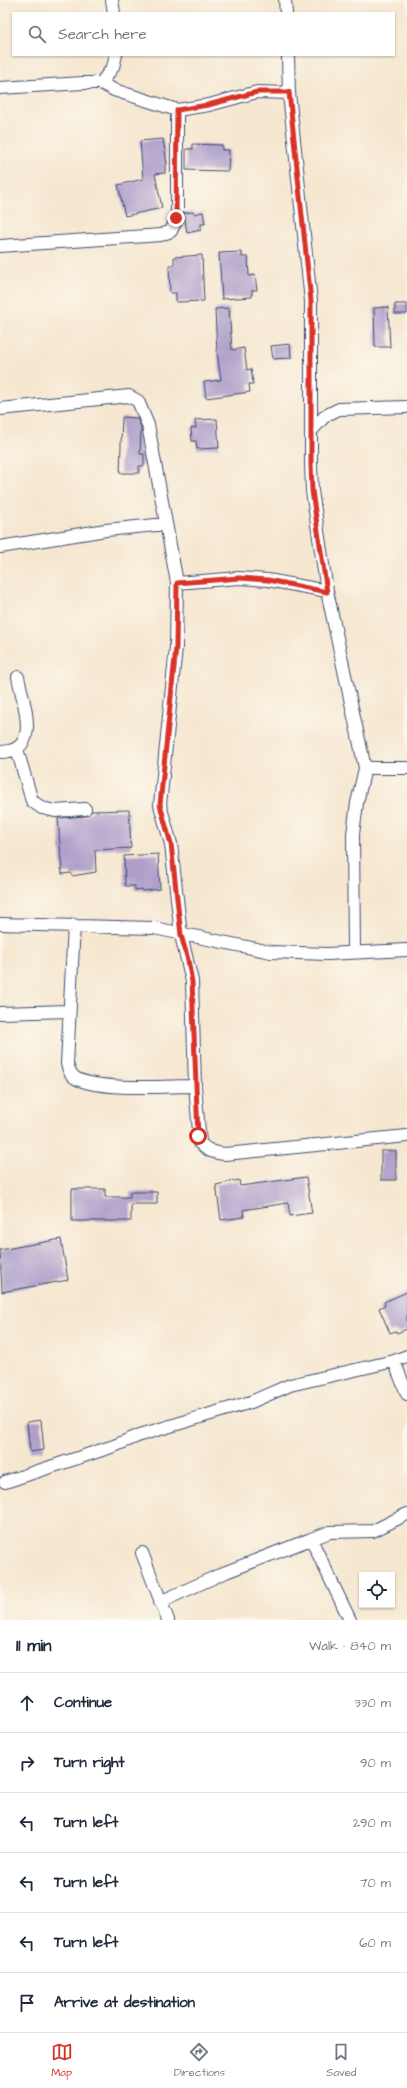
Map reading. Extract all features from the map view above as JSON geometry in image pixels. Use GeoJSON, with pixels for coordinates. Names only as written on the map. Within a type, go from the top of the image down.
{"type":"FeatureCollection","features":[{"type":"Feature","properties":{"kind":"street"},"geometry":{"type":"LineString","coordinates":[[112,0],[114,12]]}},
{"type":"Feature","properties":{"kind":"street"},"geometry":{"type":"LineString","coordinates":[[285,0],[286,12]]}},
{"type":"Feature","properties":{"kind":"street"},"geometry":{"type":"LineString","coordinates":[[101,83],[113,67],[116,56]]}},
{"type":"Feature","properties":{"kind":"street"},"geometry":{"type":"LineString","coordinates":[[288,56],[289,92],[311,301],[312,491],[327,592],[365,768],[357,803],[353,834],[354,951]]}},
{"type":"Feature","properties":{"kind":"street"},"geometry":{"type":"LineString","coordinates":[[0,88],[83,82],[101,83],[114,90],[177,110],[208,105],[257,92],[289,92]]}},
{"type":"Feature","properties":{"kind":"street"},"geometry":{"type":"LineString","coordinates":[[0,246],[161,235],[171,231],[176,218],[177,110]]}},
{"type":"Feature","properties":{"kind":"street"},"geometry":{"type":"LineString","coordinates":[[0,409],[129,396],[135,398],[141,405],[149,431],[163,500],[177,583],[176,647],[160,805],[171,844],[181,935],[192,982],[195,1086],[200,1143],[204,1148],[214,1153],[225,1154],[407,1136]]}},
{"type":"Feature","properties":{"kind":"street"},"geometry":{"type":"LineString","coordinates":[[312,430],[325,416],[339,409],[407,407]]}},
{"type":"Feature","properties":{"kind":"street"},"geometry":{"type":"LineString","coordinates":[[0,548],[106,530],[166,524]]}},
{"type":"Feature","properties":{"kind":"street"},"geometry":{"type":"LineString","coordinates":[[177,583],[239,578],[268,580],[327,592]]}},
{"type":"Feature","properties":{"kind":"street"},"geometry":{"type":"LineString","coordinates":[[0,752],[10,752],[18,749],[26,736],[27,727],[18,677]]}},
{"type":"Feature","properties":{"kind":"street"},"geometry":{"type":"LineString","coordinates":[[18,749],[32,801],[42,808],[55,811],[86,809]]}},
{"type":"Feature","properties":{"kind":"street"},"geometry":{"type":"LineString","coordinates":[[365,768],[407,768]]}},
{"type":"Feature","properties":{"kind":"street"},"geometry":{"type":"LineString","coordinates":[[0,924],[154,928],[181,935],[270,952],[327,954],[354,951],[407,950]]}},
{"type":"Feature","properties":{"kind":"street"},"geometry":{"type":"LineString","coordinates":[[74,925],[67,1064],[69,1071],[77,1080],[111,1086],[195,1086]]}},
{"type":"Feature","properties":{"kind":"street"},"geometry":{"type":"LineString","coordinates":[[0,1013],[69,1011]]}},
{"type":"Feature","properties":{"kind":"street"},"geometry":{"type":"LineString","coordinates":[[5,1482],[140,1435],[252,1402],[290,1385],[394,1361],[407,1356]]}},
{"type":"Feature","properties":{"kind":"street"},"geometry":{"type":"LineString","coordinates":[[394,1361],[407,1394]]}},
{"type":"Feature","properties":{"kind":"street"},"geometry":{"type":"LineString","coordinates":[[160,1602],[226,1572],[330,1532],[373,1531],[407,1514]]}},
{"type":"Feature","properties":{"kind":"street"},"geometry":{"type":"LineString","coordinates":[[311,1539],[350,1620]]}},
{"type":"Feature","properties":{"kind":"street"},"geometry":{"type":"LineString","coordinates":[[142,1553],[168,1620]]}},
{"type":"Feature","properties":{"kind":"building"},"geometry":{"type":"Polygon","coordinates":[[[163,139],[167,164],[165,165],[165,173],[155,174],[162,208],[125,216],[118,185],[143,179],[140,141],[163,139]]]}},
{"type":"Feature","properties":{"kind":"building"},"geometry":{"type":"Polygon","coordinates":[[[193,144],[222,145],[222,150],[229,150],[228,171],[186,170],[186,149],[193,149],[193,144]]]}},
{"type":"Feature","properties":{"kind":"building"},"geometry":{"type":"Polygon","coordinates":[[[193,212],[194,214],[203,212],[205,224],[201,224],[201,230],[187,233],[184,213],[193,212]]]}},
{"type":"Feature","properties":{"kind":"building"},"geometry":{"type":"Polygon","coordinates":[[[242,252],[242,257],[248,257],[249,276],[255,275],[257,290],[252,290],[252,297],[222,299],[219,253],[242,252]]]}},
{"type":"Feature","properties":{"kind":"building"},"geometry":{"type":"Polygon","coordinates":[[[202,255],[204,301],[176,302],[176,293],[170,293],[169,265],[174,265],[174,257],[202,255]]]}},
{"type":"Feature","properties":{"kind":"building"},"geometry":{"type":"Polygon","coordinates":[[[395,304],[407,304],[407,314],[395,314],[395,304]]]}},
{"type":"Feature","properties":{"kind":"building"},"geometry":{"type":"Polygon","coordinates":[[[388,307],[390,347],[375,347],[374,308],[388,307]]]}},
{"type":"Feature","properties":{"kind":"building"},"geometry":{"type":"Polygon","coordinates":[[[229,308],[232,350],[244,348],[247,370],[251,369],[253,384],[249,384],[250,392],[206,398],[204,382],[221,380],[217,352],[215,309],[229,308]]]}},
{"type":"Feature","properties":{"kind":"building"},"geometry":{"type":"Polygon","coordinates":[[[290,344],[291,358],[273,359],[271,346],[290,344]]]}},
{"type":"Feature","properties":{"kind":"building"},"geometry":{"type":"Polygon","coordinates":[[[122,417],[137,418],[141,427],[140,454],[144,454],[144,466],[139,466],[139,473],[120,473],[122,417]]]}},
{"type":"Feature","properties":{"kind":"building"},"geometry":{"type":"Polygon","coordinates":[[[217,419],[219,448],[197,449],[196,441],[192,441],[191,428],[196,428],[195,420],[217,419]]]}},
{"type":"Feature","properties":{"kind":"building"},"geometry":{"type":"Polygon","coordinates":[[[129,810],[131,848],[95,850],[96,872],[72,876],[71,873],[62,874],[58,818],[86,816],[92,811],[129,810]]]}},
{"type":"Feature","properties":{"kind":"building"},"geometry":{"type":"Polygon","coordinates":[[[158,854],[160,889],[143,891],[142,889],[135,890],[135,886],[125,886],[124,856],[158,854]]]}},
{"type":"Feature","properties":{"kind":"building"},"geometry":{"type":"Polygon","coordinates":[[[381,1151],[396,1151],[396,1180],[381,1180],[381,1151]]]}},
{"type":"Feature","properties":{"kind":"building"},"geometry":{"type":"Polygon","coordinates":[[[306,1177],[312,1213],[290,1216],[288,1203],[243,1210],[244,1217],[221,1220],[216,1185],[239,1180],[240,1186],[306,1177]]]}},
{"type":"Feature","properties":{"kind":"building"},"geometry":{"type":"Polygon","coordinates":[[[72,1189],[105,1189],[105,1197],[130,1197],[130,1192],[157,1192],[157,1204],[131,1204],[131,1221],[72,1221],[72,1189]]]}},
{"type":"Feature","properties":{"kind":"building"},"geometry":{"type":"Polygon","coordinates":[[[61,1239],[68,1280],[2,1292],[0,1250],[61,1239]]]}},
{"type":"Feature","properties":{"kind":"building"},"geometry":{"type":"Polygon","coordinates":[[[407,1292],[407,1329],[397,1333],[396,1331],[390,1333],[379,1308],[385,1305],[384,1302],[407,1292]]]}},
{"type":"Feature","properties":{"kind":"building"},"geometry":{"type":"Polygon","coordinates":[[[41,1420],[44,1450],[30,1452],[27,1422],[41,1420]]]}},
{"type":"Feature","properties":{"kind":"route"},"geometry":{"type":"LineString","coordinates":[[176,218],[177,110],[195,108],[257,92],[289,92],[311,301],[312,491],[327,592],[268,580],[239,578],[177,583],[176,647],[160,805],[171,844],[181,935],[192,982],[198,1136]]}}]}
